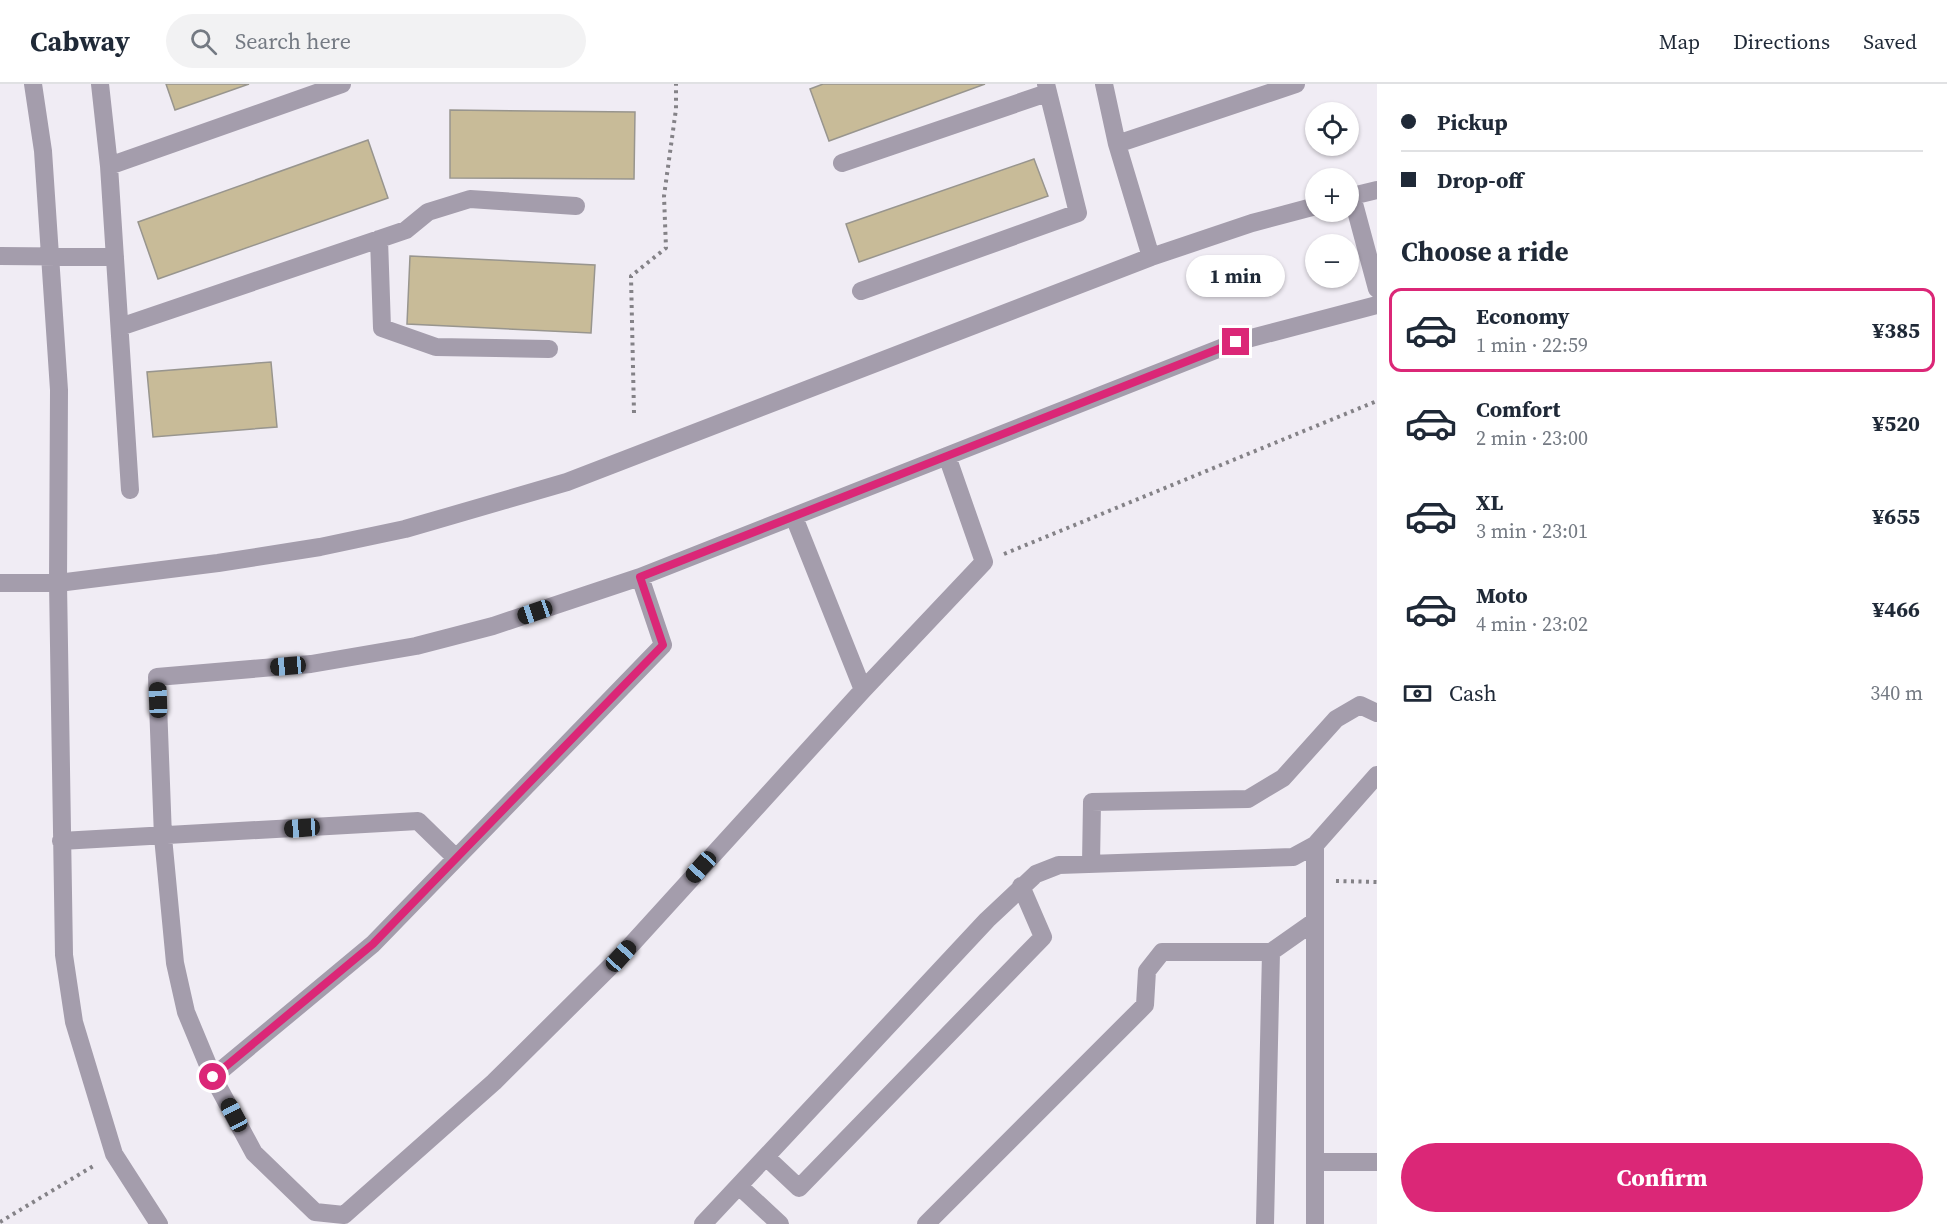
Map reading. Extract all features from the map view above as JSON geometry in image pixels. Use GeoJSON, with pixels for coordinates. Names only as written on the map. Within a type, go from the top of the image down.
{"type":"FeatureCollection","features":[{"type":"Feature","properties":{"kind":"street"},"geometry":{"type":"LineString","coordinates":[[33,84],[42,151],[60,390],[58,583],[64,955],[74,1023],[114,1154],[159,1224]]}},
{"type":"Feature","properties":{"kind":"street"},"geometry":{"type":"LineString","coordinates":[[100,84],[109,166],[130,490]]}},
{"type":"Feature","properties":{"kind":"street"},"geometry":{"type":"LineString","coordinates":[[109,166],[342,84]]}},
{"type":"Feature","properties":{"kind":"street"},"geometry":{"type":"LineString","coordinates":[[1104,84],[1117,144],[1151,257]]}},
{"type":"Feature","properties":{"kind":"street"},"geometry":{"type":"LineString","coordinates":[[1117,144],[1296,84]]}},
{"type":"Feature","properties":{"kind":"street"},"geometry":{"type":"LineString","coordinates":[[842,163],[1046,88],[1078,213],[861,291]]}},
{"type":"Feature","properties":{"kind":"street"},"geometry":{"type":"LineString","coordinates":[[1359,195],[1377,190]]}},
{"type":"Feature","properties":{"kind":"street"},"geometry":{"type":"LineString","coordinates":[[120,327],[406,230],[428,212],[470,199],[576,206]]}},
{"type":"Feature","properties":{"kind":"street"},"geometry":{"type":"LineString","coordinates":[[0,583],[58,583],[218,563],[320,547],[405,529],[567,482],[1151,257],[1252,223],[1305,209]]}},
{"type":"Feature","properties":{"kind":"street"},"geometry":{"type":"LineString","coordinates":[[1357,222],[1377,289]]}},
{"type":"Feature","properties":{"kind":"street"},"geometry":{"type":"LineString","coordinates":[[379,239],[382,328],[436,347],[549,349]]}},
{"type":"Feature","properties":{"kind":"street"},"geometry":{"type":"LineString","coordinates":[[0,256],[115,257]]}},
{"type":"Feature","properties":{"kind":"street"},"geometry":{"type":"LineString","coordinates":[[947,456],[984,562],[863,690],[621,956],[494,1082],[345,1215],[315,1212],[254,1153],[213,1077],[186,1012],[175,963],[163,837],[157,677],[310,664],[416,646],[493,626],[640,577],[1236,342],[1377,305]]}},
{"type":"Feature","properties":{"kind":"street"},"geometry":{"type":"LineString","coordinates":[[794,517],[863,690]]}},
{"type":"Feature","properties":{"kind":"street"},"geometry":{"type":"LineString","coordinates":[[213,1077],[373,944],[663,645],[640,577]]}},
{"type":"Feature","properties":{"kind":"street"},"geometry":{"type":"LineString","coordinates":[[1091,864],[1092,802],[1248,799],[1283,778],[1336,719],[1360,705],[1377,713]]}},
{"type":"Feature","properties":{"kind":"street"},"geometry":{"type":"LineString","coordinates":[[703,1224],[1022,886],[1036,874],[1059,865],[1293,857],[1315,846],[1377,775]]}},
{"type":"Feature","properties":{"kind":"street"},"geometry":{"type":"LineString","coordinates":[[61,842],[418,821],[456,858]]}},
{"type":"Feature","properties":{"kind":"street"},"geometry":{"type":"LineString","coordinates":[[1315,846],[1315,1224]]}},
{"type":"Feature","properties":{"kind":"street"},"geometry":{"type":"LineString","coordinates":[[766,1157],[799,1188],[1042,937],[1022,886]]}},
{"type":"Feature","properties":{"kind":"street"},"geometry":{"type":"LineString","coordinates":[[926,1224],[1145,1005],[1147,971],[1162,952],[1271,952],[1315,921]]}},
{"type":"Feature","properties":{"kind":"street"},"geometry":{"type":"LineString","coordinates":[[1265,1224],[1271,952]]}},
{"type":"Feature","properties":{"kind":"street"},"geometry":{"type":"LineString","coordinates":[[1315,1162],[1377,1162]]}},
{"type":"Feature","properties":{"kind":"street"},"geometry":{"type":"LineString","coordinates":[[739,1186],[780,1224]]}},
{"type":"Feature","properties":{"kind":"path"},"geometry":{"type":"LineString","coordinates":[[634,413],[631,276],[666,248],[664,195],[676,109],[676,84]]}},
{"type":"Feature","properties":{"kind":"path"},"geometry":{"type":"LineString","coordinates":[[984,562],[1377,401]]}},
{"type":"Feature","properties":{"kind":"path"},"geometry":{"type":"LineString","coordinates":[[1315,880],[1377,882]]}},
{"type":"Feature","properties":{"kind":"path"},"geometry":{"type":"LineString","coordinates":[[0,1222],[61,1183],[114,1154]]}},
{"type":"Feature","properties":{"kind":"building"},"geometry":{"type":"Polygon","coordinates":[[[166,84],[249,84],[175,110],[166,84]]]}},
{"type":"Feature","properties":{"kind":"building"},"geometry":{"type":"Polygon","coordinates":[[[823,84],[985,84],[829,141],[810,89],[823,84]]]}},
{"type":"Feature","properties":{"kind":"building"},"geometry":{"type":"Polygon","coordinates":[[[450,110],[635,112],[634,179],[450,178],[450,110]]]}},
{"type":"Feature","properties":{"kind":"building"},"geometry":{"type":"Polygon","coordinates":[[[368,140],[388,198],[158,279],[138,222],[368,140]]]}},
{"type":"Feature","properties":{"kind":"building"},"geometry":{"type":"Polygon","coordinates":[[[1034,159],[1048,196],[859,262],[846,224],[1034,159]]]}},
{"type":"Feature","properties":{"kind":"building"},"geometry":{"type":"Polygon","coordinates":[[[410,256],[595,265],[591,333],[407,324],[410,256]]]}},
{"type":"Feature","properties":{"kind":"building"},"geometry":{"type":"Polygon","coordinates":[[[271,362],[277,427],[153,437],[147,372],[271,362]]]}},
{"type":"Feature","properties":{"kind":"route"},"geometry":{"type":"LineString","coordinates":[[213,1077],[373,944],[663,645],[640,577],[1236,342]]}}]}
